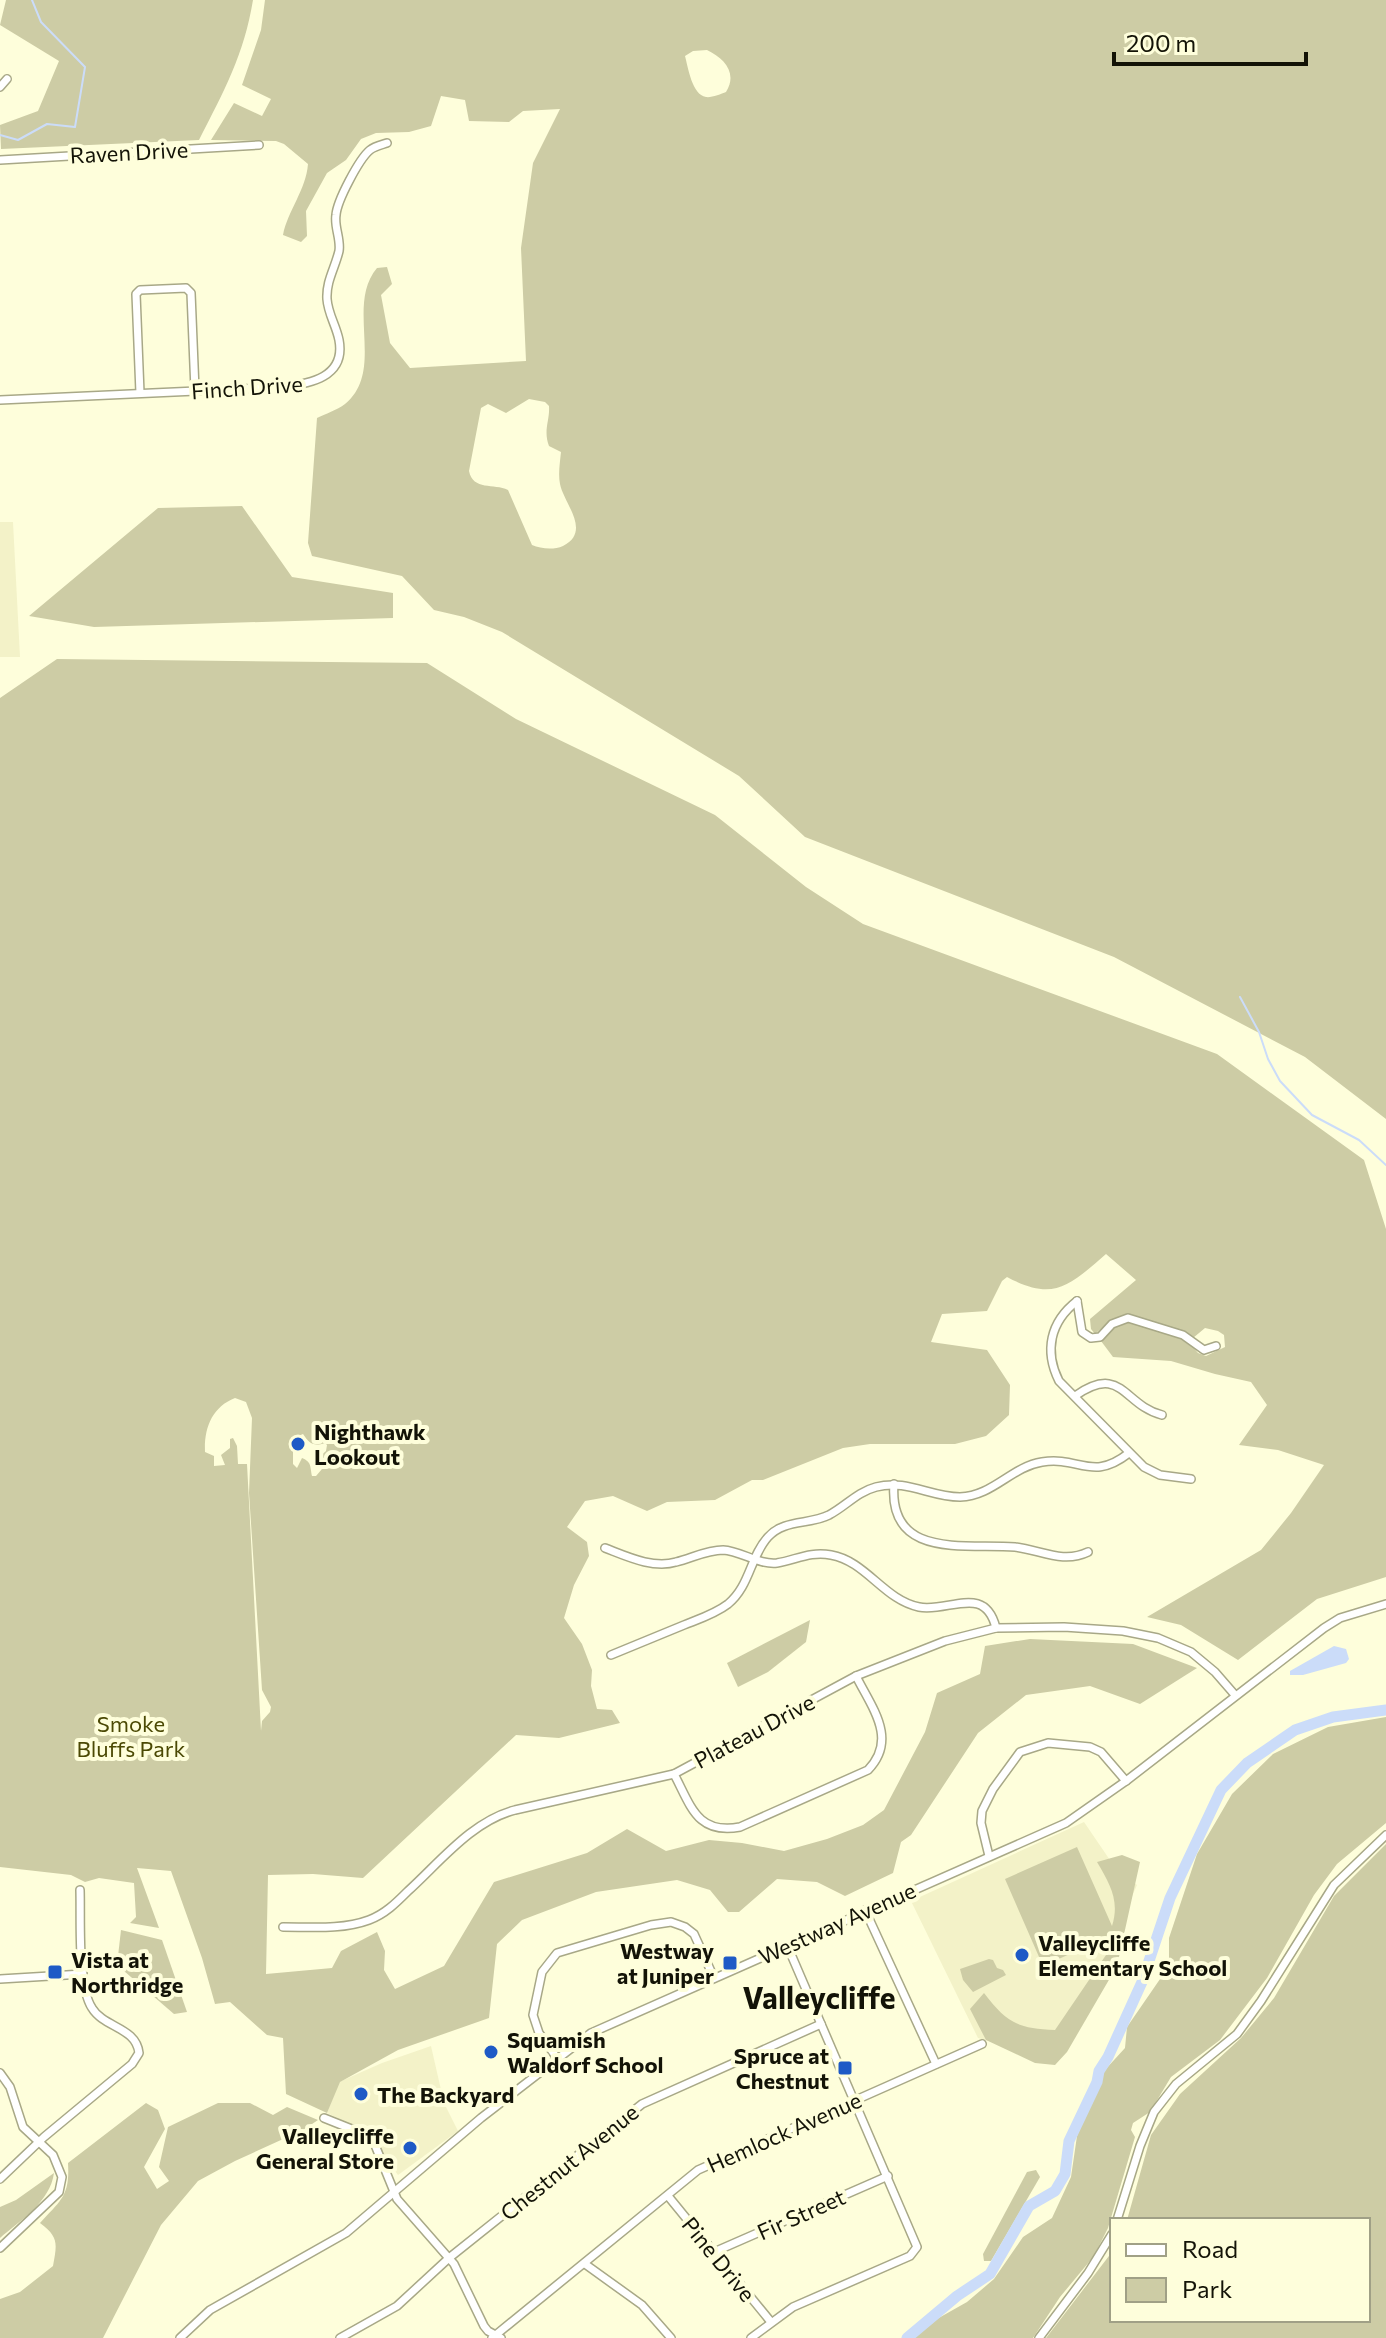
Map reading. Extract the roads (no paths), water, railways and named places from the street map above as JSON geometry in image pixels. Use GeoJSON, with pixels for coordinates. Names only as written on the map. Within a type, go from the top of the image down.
{"type":"FeatureCollection","features":[{"type":"Feature","properties":{"kind":"street"},"geometry":{"type":"LineString","coordinates":[[0,87],[7,79]]}},
{"type":"Feature","properties":{"kind":"street","name":"Finch Drive"},"geometry":{"type":"LineString","coordinates":[[0,400],[309,384],[322,379],[338,358],[339,342],[329,314],[327,293],[339,247],[335,222],[337,208],[364,155],[374,147],[387,143]]}},
{"type":"Feature","properties":{"kind":"street","name":"Raven Drive"},"geometry":{"type":"LineString","coordinates":[[0,160],[259,145]]}},
{"type":"Feature","properties":{"kind":"street"},"geometry":{"type":"LineString","coordinates":[[140,393],[136,294],[140,290],[186,288],[191,293],[195,390]]}},
{"type":"Feature","properties":{"kind":"street"},"geometry":{"type":"LineString","coordinates":[[1191,1479],[1160,1475],[1144,1467],[1129,1453],[1059,1381],[1050,1356],[1050,1340],[1067,1310],[1077,1301],[1082,1332],[1091,1338],[1100,1337],[1112,1324],[1128,1318],[1183,1335],[1204,1350],[1216,1346]]}},
{"type":"Feature","properties":{"kind":"street"},"geometry":{"type":"LineString","coordinates":[[1075,1396],[1092,1385],[1108,1383],[1123,1388],[1148,1410],[1162,1415]]}},
{"type":"Feature","properties":{"kind":"street"},"geometry":{"type":"LineString","coordinates":[[611,1655],[723,1608],[745,1586],[763,1544],[776,1530],[821,1518],[874,1487],[894,1484],[950,1496],[969,1496],[986,1492],[1030,1465],[1052,1462],[1097,1468],[1116,1463],[1129,1453]]}},
{"type":"Feature","properties":{"kind":"street"},"geometry":{"type":"LineString","coordinates":[[894,1484],[894,1503],[900,1521],[911,1534],[928,1542],[1013,1547],[1062,1557],[1080,1556],[1088,1552]]}},
{"type":"Feature","properties":{"kind":"street"},"geometry":{"type":"LineString","coordinates":[[605,1548],[658,1564],[676,1563],[718,1550],[774,1563],[808,1554],[835,1556],[855,1565],[903,1603],[931,1609],[961,1602],[976,1604],[992,1615],[996,1628]]}},
{"type":"Feature","properties":{"kind":"street","name":"Westway Avenue"},"geometry":{"type":"LineString","coordinates":[[180,2338],[210,2310],[346,2233],[481,2118],[591,2033],[1066,1823],[1340,1618],[1386,1604]]}},
{"type":"Feature","properties":{"kind":"street","name":"Plateau Drive"},"geometry":{"type":"LineString","coordinates":[[283,1927],[346,1926],[381,1915],[473,1832],[505,1813],[674,1774],[856,1676],[945,1641],[996,1628],[1064,1627],[1123,1631],[1158,1638],[1191,1652],[1215,1672],[1235,1695]]}},
{"type":"Feature","properties":{"kind":"street"},"geometry":{"type":"LineString","coordinates":[[674,1774],[697,1816],[713,1828],[726,1829],[740,1827],[868,1770],[878,1760],[883,1735],[856,1676]]}},
{"type":"Feature","properties":{"kind":"street"},"geometry":{"type":"LineString","coordinates":[[989,1856],[981,1823],[982,1811],[993,1789],[1020,1752],[1048,1743],[1090,1747],[1101,1752],[1126,1781]]}},
{"type":"Feature","properties":{"kind":"street"},"geometry":{"type":"LineString","coordinates":[[1118,2218],[1154,2112],[1176,2084],[1237,2034],[1334,1885],[1386,1835]]}},
{"type":"Feature","properties":{"kind":"street"},"geometry":{"type":"LineString","coordinates":[[0,2179],[132,2064],[139,2053],[133,2036],[100,2017],[91,2007],[83,1974],[80,1890]]}},
{"type":"Feature","properties":{"kind":"street"},"geometry":{"type":"LineString","coordinates":[[865,1910],[936,2064]]}},
{"type":"Feature","properties":{"kind":"street"},"geometry":{"type":"LineString","coordinates":[[557,2058],[539,2033],[533,2015],[542,1972],[557,1953],[671,1922],[694,1934],[714,1978]]}},
{"type":"Feature","properties":{"kind":"street"},"geometry":{"type":"LineString","coordinates":[[751,2338],[793,2307],[916,2251],[916,2240],[787,1945]]}},
{"type":"Feature","properties":{"kind":"street"},"geometry":{"type":"LineString","coordinates":[[0,1979],[83,1974]]}},
{"type":"Feature","properties":{"kind":"street","name":"Chestnut Avenue"},"geometry":{"type":"LineString","coordinates":[[340,2338],[397,2306],[449,2258],[642,2104],[821,2024]]}},
{"type":"Feature","properties":{"kind":"street","name":"Hemlock Avenue"},"geometry":{"type":"LineString","coordinates":[[496,2337],[698,2170],[982,2044]]}},
{"type":"Feature","properties":{"kind":"street"},"geometry":{"type":"LineString","coordinates":[[0,2073],[10,2087],[23,2127],[53,2155],[61,2170],[61,2188],[0,2248]]}},
{"type":"Feature","properties":{"kind":"street"},"geometry":{"type":"LineString","coordinates":[[324,2118],[370,2139],[375,2145],[393,2192],[458,2269],[484,2326],[496,2337]]}},
{"type":"Feature","properties":{"kind":"street","name":"Fir Street"},"geometry":{"type":"LineString","coordinates":[[714,2252],[888,2176]]}},
{"type":"Feature","properties":{"kind":"street","name":"Pine Drive"},"geometry":{"type":"LineString","coordinates":[[668,2196],[771,2322]]}},
{"type":"Feature","properties":{"kind":"street"},"geometry":{"type":"LineString","coordinates":[[1039,2338],[1088,2273],[1110,2237]]}},
{"type":"Feature","properties":{"kind":"street"},"geometry":{"type":"LineString","coordinates":[[585,2264],[642,2305],[671,2338]]}},
{"type":"Feature","properties":{"kind":"water"},"geometry":{"type":"Polygon","coordinates":[[[1334,1646],[1346,1649],[1349,1659],[1346,1663],[1303,1675],[1290,1675],[1290,1671],[1334,1646]]]}},
{"type":"Feature","properties":{"kind":"waterway"},"geometry":{"type":"LineString","coordinates":[[0,135],[18,140],[47,124],[75,127],[85,67],[41,22],[32,0]]}},
{"type":"Feature","properties":{"kind":"waterway"},"geometry":{"type":"LineString","coordinates":[[1240,997],[1280,1081],[1312,1115],[1359,1140],[1386,1165]]}},
{"type":"Feature","properties":{"kind":"waterway"},"geometry":{"type":"LineString","coordinates":[[907,2338],[957,2296],[990,2274],[1029,2206],[1055,2191],[1065,2174],[1069,2141],[1142,1982],[1170,1898],[1221,1790],[1247,1763],[1295,1730],[1333,1717],[1386,1710]]}},
{"type":"Feature","properties":{"kind":"place","name":"Nighthawk Lookout"},"geometry":{"type":"Point","coordinates":[298,1444]}},
{"type":"Feature","properties":{"kind":"place","name":"Valleycliffe Elementary School"},"geometry":{"type":"Point","coordinates":[1022,1955]}},
{"type":"Feature","properties":{"kind":"place","name":"Westway at Juniper"},"geometry":{"type":"Point","coordinates":[730,1963]}},
{"type":"Feature","properties":{"kind":"place","name":"Vista at Northridge"},"geometry":{"type":"Point","coordinates":[55,1972]}},
{"type":"Feature","properties":{"kind":"place","name":"Squamish Waldorf School"},"geometry":{"type":"Point","coordinates":[491,2052]}},
{"type":"Feature","properties":{"kind":"place","name":"Spruce at Chestnut"},"geometry":{"type":"Point","coordinates":[845,2068]}},
{"type":"Feature","properties":{"kind":"place","name":"The Backyard"},"geometry":{"type":"Point","coordinates":[361,2094]}},
{"type":"Feature","properties":{"kind":"place","name":"Valleycliffe General Store"},"geometry":{"type":"Point","coordinates":[410,2148]}},
{"type":"Feature","properties":{"kind":"district","name":"Valleycliffe"},"geometry":{"type":"Point","coordinates":[819,1996]}},
{"type":"Feature","properties":{"kind":"park label","name":"Smoke Bluffs Park"},"geometry":{"type":"Point","coordinates":[131,1736]}}]}
